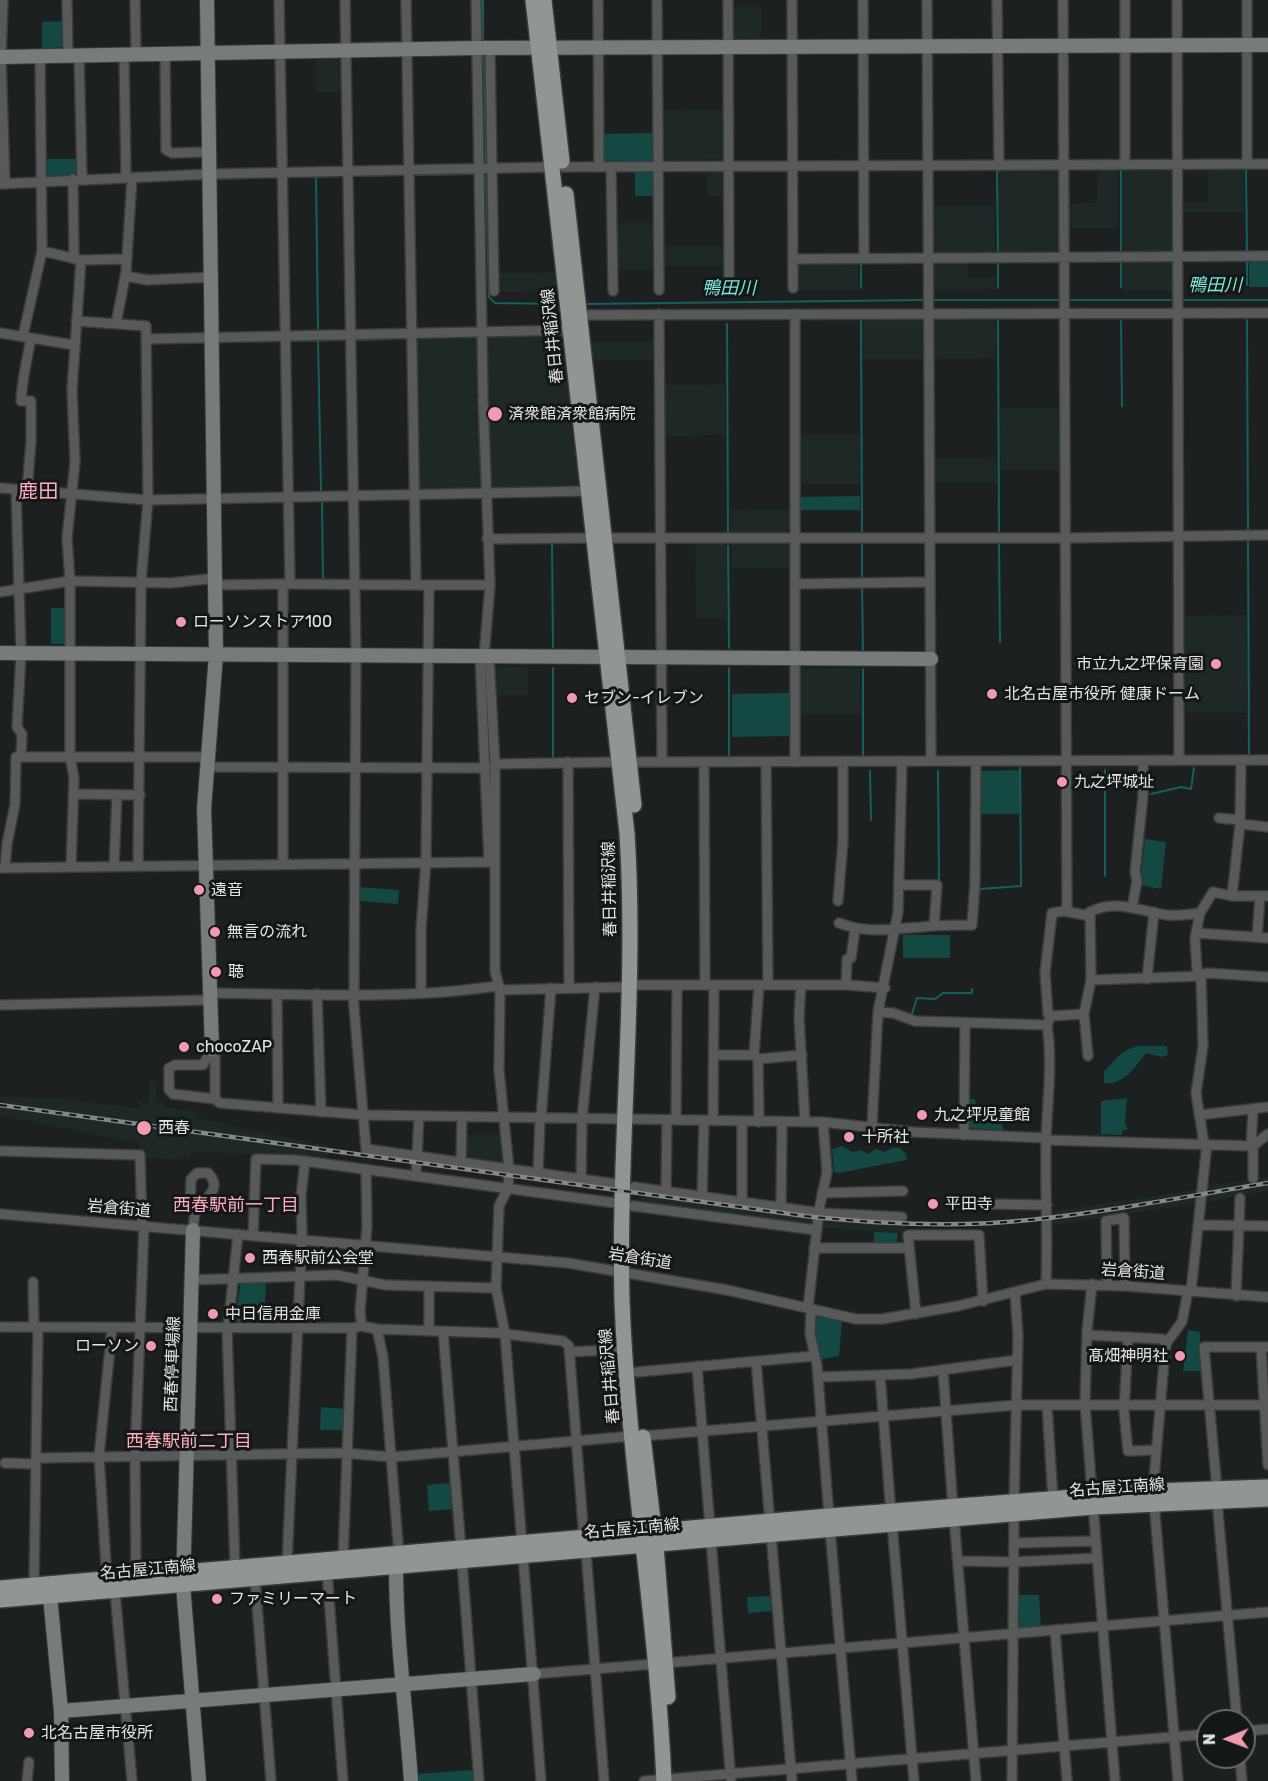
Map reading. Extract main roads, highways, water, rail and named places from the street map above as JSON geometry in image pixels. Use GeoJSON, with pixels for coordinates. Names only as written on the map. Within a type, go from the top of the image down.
{"type":"FeatureCollection","features":[{"type":"Feature","properties":{"kind":"main road","name":"春日井稲沢線"},"geometry":{"type":"LineString","coordinates":[[533,0],[544,48]]}},
{"type":"Feature","properties":{"kind":"main road","name":"春日井稲沢線"},"geometry":{"type":"LineString","coordinates":[[544,0],[544,48],[572,295],[576,312],[624,762],[633,986],[625,1349],[638,1436],[669,1780]]}},
{"type":"Feature","properties":{"kind":"main road","name":"春日井稲沢線"},"geometry":{"type":"LineString","coordinates":[[576,312],[570,330],[589,491],[599,538]]}},
{"type":"Feature","properties":{"kind":"main road","name":"春日井稲沢線"},"geometry":{"type":"LineString","coordinates":[[627,1271],[637,1372],[638,1436]]}},
{"type":"Feature","properties":{"kind":"main road","name":"名古屋江南線"},"geometry":{"type":"LineString","coordinates":[[1217,1495],[1268,1487]]}},
{"type":"Feature","properties":{"kind":"main road","name":"名古屋江南線"},"geometry":{"type":"LineString","coordinates":[[0,1600],[183,1579],[236,1567],[343,1560],[398,1560],[1093,1501],[1217,1495],[1268,1499]]}},
{"type":"Feature","properties":{"kind":"main road","name":"名古屋江南線"},"geometry":{"type":"LineString","coordinates":[[1014,1508],[1053,1499],[1093,1501]]}},
{"type":"Feature","properties":{"kind":"main road","name":"名古屋江南線"},"geometry":{"type":"LineString","coordinates":[[0,1588],[34,1585],[111,1586],[136,1577],[255,1579],[327,1572],[398,1560]]}},
{"type":"Feature","properties":{"kind":"waterway","name":"鴨田川"},"geometry":{"type":"LineString","coordinates":[[483,0],[483,42]]}},
{"type":"Feature","properties":{"kind":"waterway"},"geometry":{"type":"LineString","coordinates":[[1120,0],[1120,39]]}},
{"type":"Feature","properties":{"kind":"waterway"},"geometry":{"type":"LineString","coordinates":[[349,43],[403,42]]}},
{"type":"Feature","properties":{"kind":"waterway"},"geometry":{"type":"LineString","coordinates":[[411,42],[429,42]]}},
{"type":"Feature","properties":{"kind":"waterway"},"geometry":{"type":"LineString","coordinates":[[285,45],[342,44]]}},
{"type":"Feature","properties":{"kind":"waterway"},"geometry":{"type":"LineString","coordinates":[[1120,51],[1121,145]]}},
{"type":"Feature","properties":{"kind":"waterway","name":"鴨田川"},"geometry":{"type":"LineString","coordinates":[[484,54],[486,165]]}},
{"type":"Feature","properties":{"kind":"waterway"},"geometry":{"type":"LineString","coordinates":[[1246,170],[1247,252]]}},
{"type":"Feature","properties":{"kind":"waterway","name":"鴨田川"},"geometry":{"type":"LineString","coordinates":[[486,171],[489,297],[495,303],[562,304]]}},
{"type":"Feature","properties":{"kind":"waterway"},"geometry":{"type":"LineString","coordinates":[[997,171],[998,253]]}},
{"type":"Feature","properties":{"kind":"waterway"},"geometry":{"type":"LineString","coordinates":[[1121,171],[1121,250]]}},
{"type":"Feature","properties":{"kind":"waterway"},"geometry":{"type":"LineString","coordinates":[[417,175],[473,174]]}},
{"type":"Feature","properties":{"kind":"waterway"},"geometry":{"type":"LineString","coordinates":[[354,176],[403,175]]}},
{"type":"Feature","properties":{"kind":"waterway"},"geometry":{"type":"LineString","coordinates":[[290,177],[342,176]]}},
{"type":"Feature","properties":{"kind":"waterway"},"geometry":{"type":"LineString","coordinates":[[216,179],[277,177]]}},
{"type":"Feature","properties":{"kind":"waterway"},"geometry":{"type":"LineString","coordinates":[[316,177],[318,331]]}},
{"type":"Feature","properties":{"kind":"waterway"},"geometry":{"type":"LineString","coordinates":[[1247,261],[1247,285]]}},
{"type":"Feature","properties":{"kind":"waterway"},"geometry":{"type":"LineString","coordinates":[[861,263],[861,288]]}},
{"type":"Feature","properties":{"kind":"waterway"},"geometry":{"type":"LineString","coordinates":[[998,263],[998,288]]}},
{"type":"Feature","properties":{"kind":"waterway"},"geometry":{"type":"LineString","coordinates":[[1121,263],[1121,287]]}},
{"type":"Feature","properties":{"kind":"waterway","name":"鴨田川"},"geometry":{"type":"LineString","coordinates":[[585,304],[924,300]]}},
{"type":"Feature","properties":{"kind":"waterway","name":"鴨田川"},"geometry":{"type":"LineString","coordinates":[[930,300],[1062,300]]}},
{"type":"Feature","properties":{"kind":"waterway","name":"鴨田川"},"geometry":{"type":"LineString","coordinates":[[1068,300],[1173,300]]}},
{"type":"Feature","properties":{"kind":"waterway","name":"鴨田川"},"geometry":{"type":"LineString","coordinates":[[1179,300],[1268,300]]}},
{"type":"Feature","properties":{"kind":"waterway"},"geometry":{"type":"LineString","coordinates":[[998,320],[999,531]]}},
{"type":"Feature","properties":{"kind":"waterway"},"geometry":{"type":"LineString","coordinates":[[1247,320],[1248,530]]}},
{"type":"Feature","properties":{"kind":"waterway"},"geometry":{"type":"LineString","coordinates":[[861,321],[862,532]]}},
{"type":"Feature","properties":{"kind":"waterway"},"geometry":{"type":"LineString","coordinates":[[1121,321],[1122,406]]}},
{"type":"Feature","properties":{"kind":"waterway"},"geometry":{"type":"LineString","coordinates":[[727,324],[728,532]]}},
{"type":"Feature","properties":{"kind":"waterway"},"geometry":{"type":"LineString","coordinates":[[357,340],[391,339]]}},
{"type":"Feature","properties":{"kind":"waterway"},"geometry":{"type":"LineString","coordinates":[[318,340],[321,491]]}},
{"type":"Feature","properties":{"kind":"waterway"},"geometry":{"type":"LineString","coordinates":[[292,341],[345,340]]}},
{"type":"Feature","properties":{"kind":"waterway"},"geometry":{"type":"LineString","coordinates":[[233,342],[280,341]]}},
{"type":"Feature","properties":{"kind":"waterway"},"geometry":{"type":"LineString","coordinates":[[188,343],[203,342]]}},
{"type":"Feature","properties":{"kind":"waterway"},"geometry":{"type":"LineString","coordinates":[[322,503],[323,581]]}},
{"type":"Feature","properties":{"kind":"waterway"},"geometry":{"type":"LineString","coordinates":[[1248,541],[1249,755]]}},
{"type":"Feature","properties":{"kind":"waterway"},"geometry":{"type":"LineString","coordinates":[[999,542],[1000,642]]}},
{"type":"Feature","properties":{"kind":"waterway"},"geometry":{"type":"LineString","coordinates":[[552,544],[553,647]]}},
{"type":"Feature","properties":{"kind":"waterway"},"geometry":{"type":"LineString","coordinates":[[862,544],[862,580]]}},
{"type":"Feature","properties":{"kind":"waterway"},"geometry":{"type":"LineString","coordinates":[[728,546],[729,648]]}},
{"type":"Feature","properties":{"kind":"waterway"},"geometry":{"type":"LineString","coordinates":[[862,587],[863,651]]}},
{"type":"Feature","properties":{"kind":"waterway"},"geometry":{"type":"LineString","coordinates":[[553,668],[553,759]]}},
{"type":"Feature","properties":{"kind":"waterway"},"geometry":{"type":"LineString","coordinates":[[729,668],[729,756]]}},
{"type":"Feature","properties":{"kind":"waterway"},"geometry":{"type":"LineString","coordinates":[[863,669],[863,756]]}},
{"type":"Feature","properties":{"kind":"waterway"},"geometry":{"type":"LineString","coordinates":[[487,698],[488,747]]}},
{"type":"Feature","properties":{"kind":"waterway"},"geometry":{"type":"LineString","coordinates":[[977,917],[980,889],[1021,886],[1020,766]]}},
{"type":"Feature","properties":{"kind":"waterway"},"geometry":{"type":"LineString","coordinates":[[1151,794],[1181,787],[1191,789],[1194,768]]}},
{"type":"Feature","properties":{"kind":"waterway"},"geometry":{"type":"LineString","coordinates":[[1105,770],[1105,876]]}},
{"type":"Feature","properties":{"kind":"waterway"},"geometry":{"type":"LineString","coordinates":[[870,771],[871,820]]}},
{"type":"Feature","properties":{"kind":"waterway"},"geometry":{"type":"LineString","coordinates":[[938,771],[939,881]]}},
{"type":"Feature","properties":{"kind":"waterway"},"geometry":{"type":"LineString","coordinates":[[911,1017],[917,998],[935,999],[943,993],[972,993],[972,989]]}},
{"type":"Feature","properties":{"kind":"railway"},"geometry":{"type":"LineString","coordinates":[[0,1105],[805,1216],[889,1223],[973,1224],[1059,1217],[1268,1183]]}},
{"type":"Feature","properties":{"kind":"place","name":"済衆館済衆館病院"},"geometry":{"type":"Point","coordinates":[495,414]}},
{"type":"Feature","properties":{"kind":"place","name":"ローソンストア100"},"geometry":{"type":"Point","coordinates":[181,622]}},
{"type":"Feature","properties":{"kind":"place","name":"市立九之坪保育園"},"geometry":{"type":"Point","coordinates":[1216,664]}},
{"type":"Feature","properties":{"kind":"place","name":"北名古屋市役所 健康ドーム"},"geometry":{"type":"Point","coordinates":[992,694]}},
{"type":"Feature","properties":{"kind":"place","name":"セブン-イレブン"},"geometry":{"type":"Point","coordinates":[572,698]}},
{"type":"Feature","properties":{"kind":"place","name":"九之坪城址"},"geometry":{"type":"Point","coordinates":[1062,782]}},
{"type":"Feature","properties":{"kind":"place","name":"遠音"},"geometry":{"type":"Point","coordinates":[199,890]}},
{"type":"Feature","properties":{"kind":"place","name":"無言の流れ"},"geometry":{"type":"Point","coordinates":[215,932]}},
{"type":"Feature","properties":{"kind":"place","name":"聴"},"geometry":{"type":"Point","coordinates":[216,972]}},
{"type":"Feature","properties":{"kind":"place","name":"chocoZAP"},"geometry":{"type":"Point","coordinates":[184,1047]}},
{"type":"Feature","properties":{"kind":"place","name":"九之坪児童館"},"geometry":{"type":"Point","coordinates":[922,1115]}},
{"type":"Feature","properties":{"kind":"place","name":"西春"},"geometry":{"type":"Point","coordinates":[144,1128]}},
{"type":"Feature","properties":{"kind":"place","name":"十所社"},"geometry":{"type":"Point","coordinates":[849,1137]}},
{"type":"Feature","properties":{"kind":"place","name":"平田寺"},"geometry":{"type":"Point","coordinates":[933,1204]}},
{"type":"Feature","properties":{"kind":"place","name":"西春駅前公会堂"},"geometry":{"type":"Point","coordinates":[250,1258]}},
{"type":"Feature","properties":{"kind":"place","name":"中日信用金庫"},"geometry":{"type":"Point","coordinates":[213,1314]}},
{"type":"Feature","properties":{"kind":"place","name":"ローソン"},"geometry":{"type":"Point","coordinates":[151,1346]}},
{"type":"Feature","properties":{"kind":"place","name":"髙畑神明社"},"geometry":{"type":"Point","coordinates":[1180,1356]}},
{"type":"Feature","properties":{"kind":"place","name":"ファミリーマート"},"geometry":{"type":"Point","coordinates":[217,1599]}},
{"type":"Feature","properties":{"kind":"place","name":"北名古屋市役所"},"geometry":{"type":"Point","coordinates":[29,1733]}},
{"type":"Feature","properties":{"kind":"district","name":"鹿田"},"geometry":{"type":"Point","coordinates":[38,492]}},
{"type":"Feature","properties":{"kind":"district","name":"西春駅前一丁目"},"geometry":{"type":"Point","coordinates":[236,1206]}},
{"type":"Feature","properties":{"kind":"district","name":"西春駅前二丁目"},"geometry":{"type":"Point","coordinates":[189,1442]}}]}
